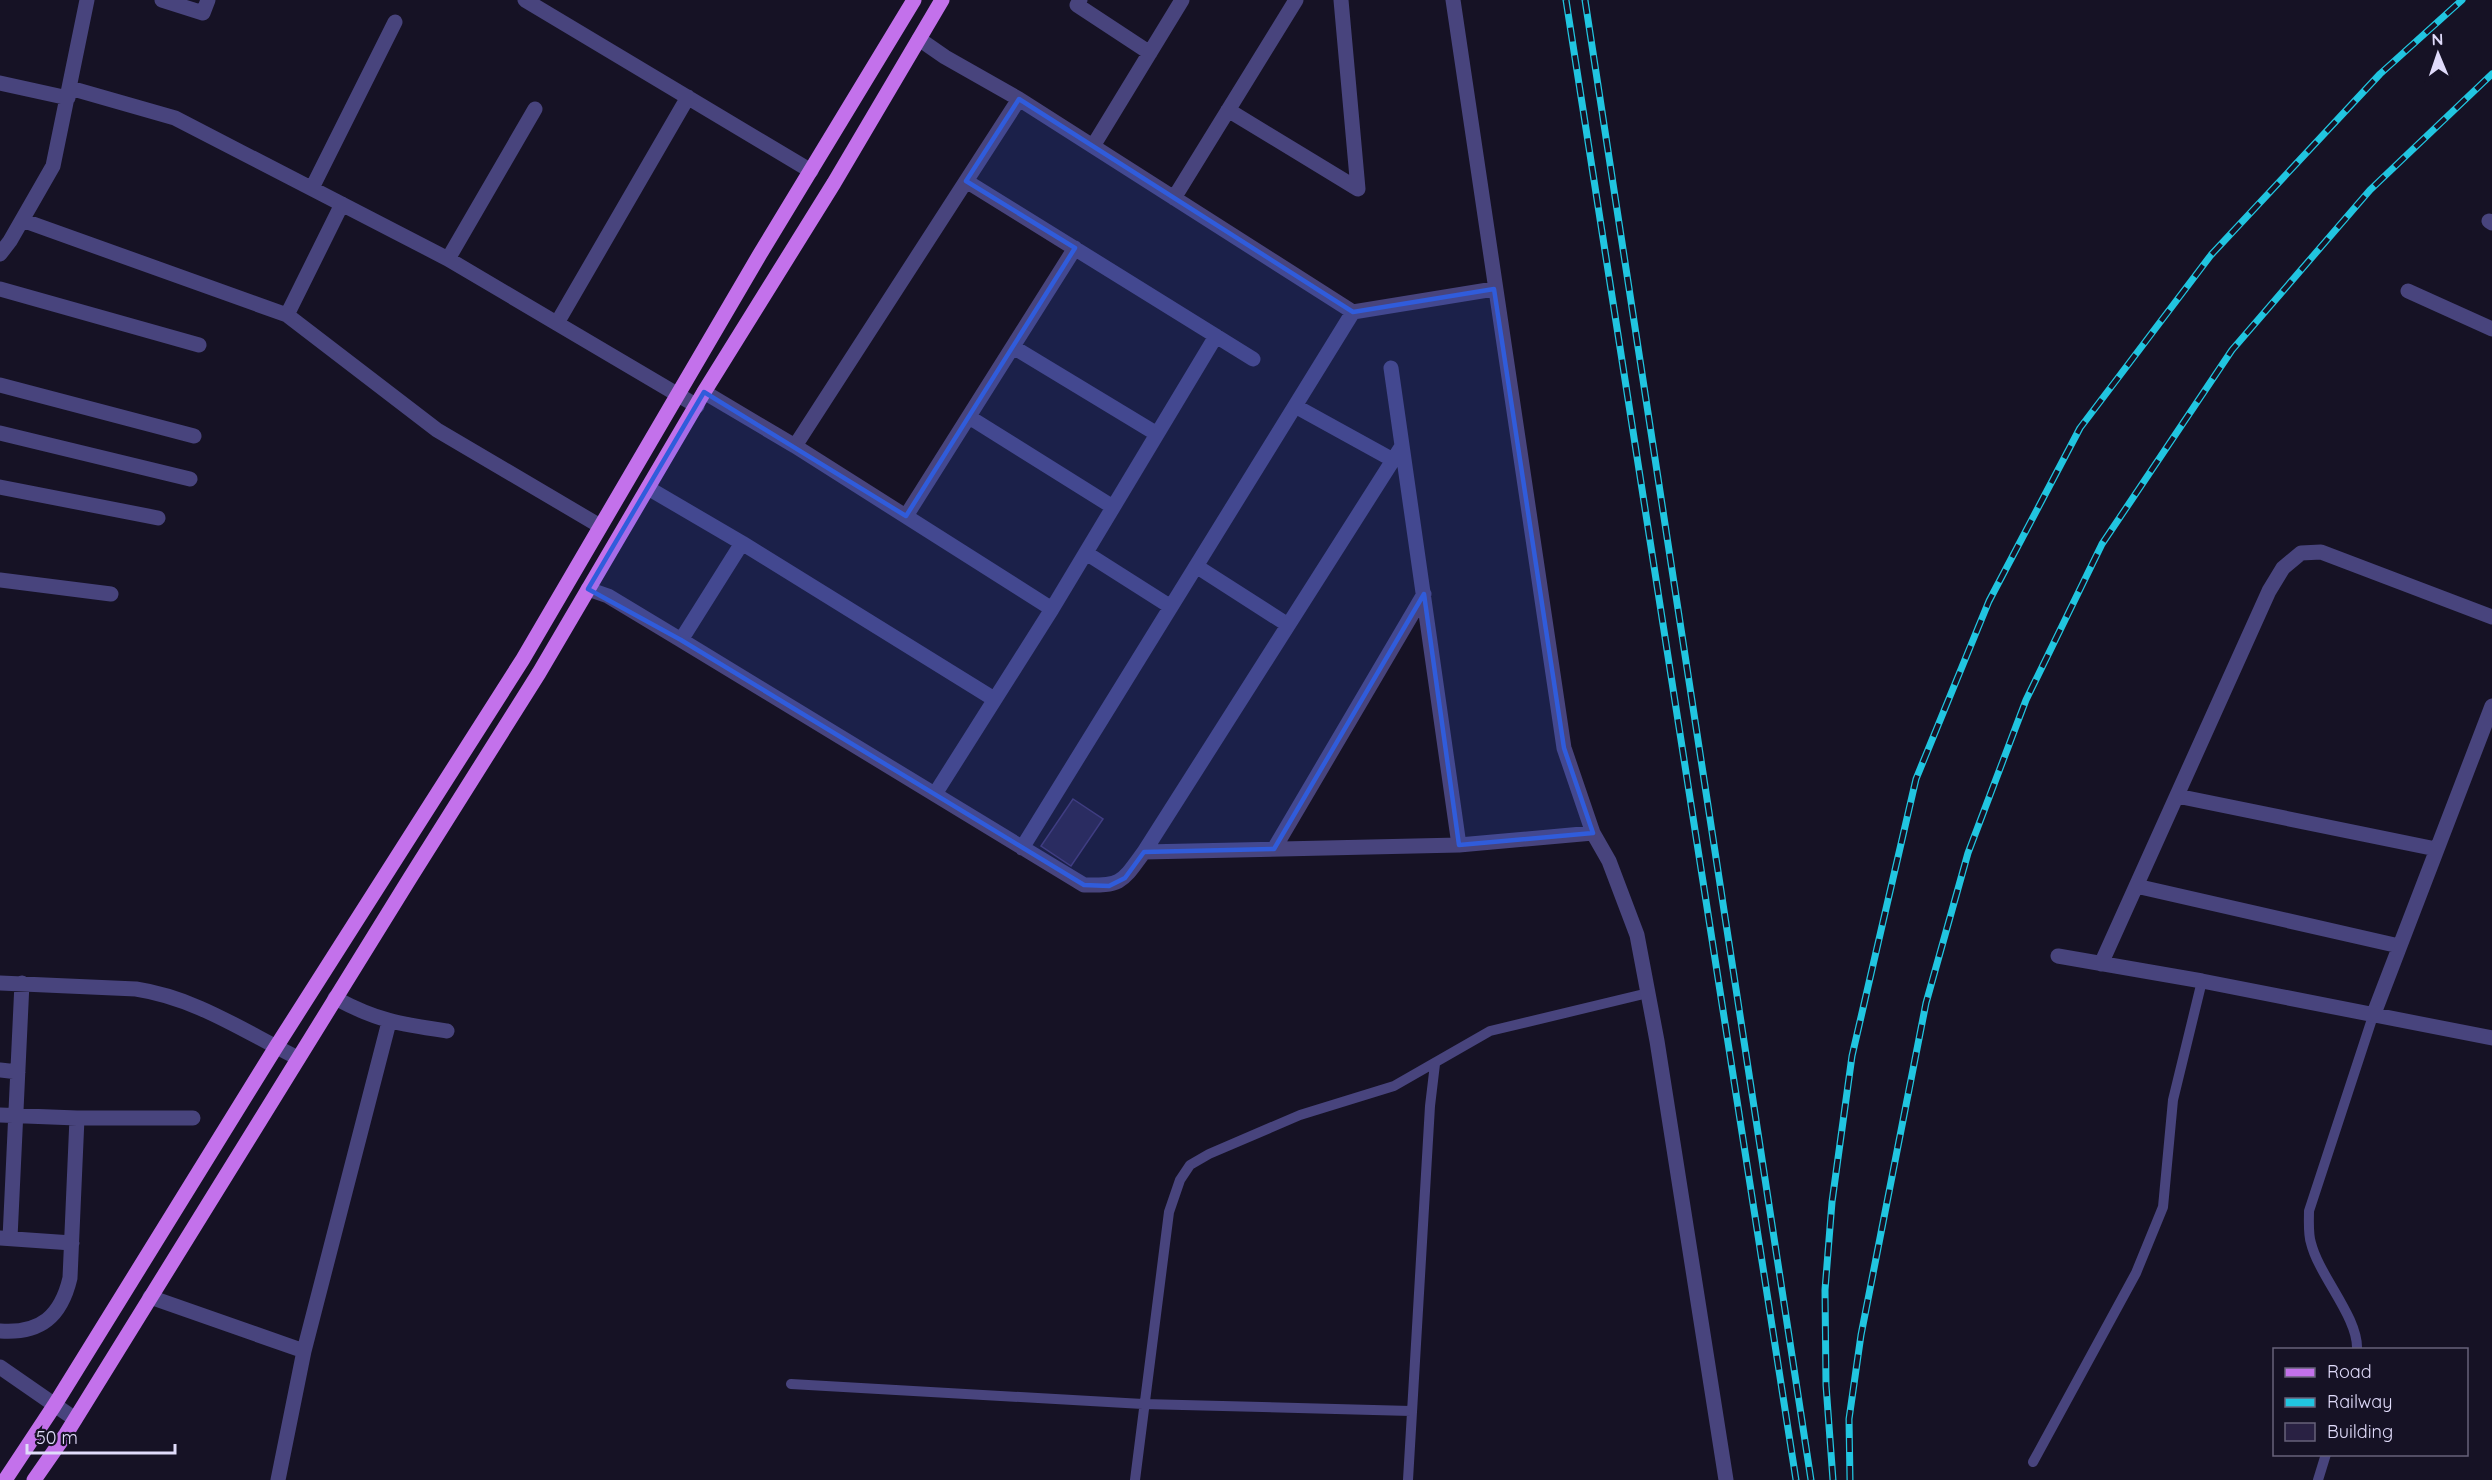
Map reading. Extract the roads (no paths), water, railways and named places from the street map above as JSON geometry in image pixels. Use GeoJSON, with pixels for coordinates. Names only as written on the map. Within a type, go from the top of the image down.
{"type":"FeatureCollection","features":[{"type":"Feature","properties":{"kind":"main road"},"geometry":{"type":"LineString","coordinates":[[4,1480],[54,1406],[276,1047],[523,659],[914,0]]}},
{"type":"Feature","properties":{"kind":"main road"},"geometry":{"type":"LineString","coordinates":[[34,1480],[75,1419],[539,673],[942,0]]}},
{"type":"Feature","properties":{"kind":"main road"},"geometry":{"type":"LineString","coordinates":[[410,836],[430,846]]}},
{"type":"Feature","properties":{"kind":"street"},"geometry":{"type":"LineString","coordinates":[[0,254],[52,166],[87,0]]}},
{"type":"Feature","properties":{"kind":"street"},"geometry":{"type":"LineString","coordinates":[[162,0],[203,13],[208,0]]}},
{"type":"Feature","properties":{"kind":"street"},"geometry":{"type":"LineString","coordinates":[[525,0],[811,171]]}},
{"type":"Feature","properties":{"kind":"street"},"geometry":{"type":"LineString","coordinates":[[1080,0],[1077,5],[1150,53]]}},
{"type":"Feature","properties":{"kind":"street"},"geometry":{"type":"LineString","coordinates":[[1093,146],[1182,0]]}},
{"type":"Feature","properties":{"kind":"street"},"geometry":{"type":"LineString","coordinates":[[1174,198],[1296,0]]}},
{"type":"Feature","properties":{"kind":"street"},"geometry":{"type":"LineString","coordinates":[[1228,110],[1358,189],[1341,0]]}},
{"type":"Feature","properties":{"kind":"street"},"geometry":{"type":"LineString","coordinates":[[1453,0],[1494,289],[1564,748],[1593,833],[1609,861],[1629,908],[1637,935],[1726,1480]]}},
{"type":"Feature","properties":{"kind":"street"},"geometry":{"type":"LineString","coordinates":[[312,188],[395,22]]}},
{"type":"Feature","properties":{"kind":"street"},"geometry":{"type":"LineString","coordinates":[[919,39],[1093,146],[1353,312],[1494,289]]}},
{"type":"Feature","properties":{"kind":"street"},"geometry":{"type":"LineString","coordinates":[[0,83],[69,93],[175,118],[448,259],[678,395],[701,399],[795,446],[1052,609]]}},
{"type":"Feature","properties":{"kind":"street"},"geometry":{"type":"LineString","coordinates":[[557,323],[688,97]]}},
{"type":"Feature","properties":{"kind":"street"},"geometry":{"type":"LineString","coordinates":[[795,446],[1018,99]]}},
{"type":"Feature","properties":{"kind":"street"},"geometry":{"type":"LineString","coordinates":[[448,259],[535,109]]}},
{"type":"Feature","properties":{"kind":"street"},"geometry":{"type":"LineString","coordinates":[[966,181],[1253,359]]}},
{"type":"Feature","properties":{"kind":"street"},"geometry":{"type":"LineString","coordinates":[[287,315],[342,204]]}},
{"type":"Feature","properties":{"kind":"street"},"geometry":{"type":"LineString","coordinates":[[22,220],[287,315],[437,430],[600,526]]}},
{"type":"Feature","properties":{"kind":"street"},"geometry":{"type":"LineString","coordinates":[[906,516],[1075,248]]}},
{"type":"Feature","properties":{"kind":"street"},"geometry":{"type":"LineString","coordinates":[[0,289],[199,345]]}},
{"type":"Feature","properties":{"kind":"street"},"geometry":{"type":"LineString","coordinates":[[2409,291],[2492,329]]}},
{"type":"Feature","properties":{"kind":"street"},"geometry":{"type":"LineString","coordinates":[[1022,848],[1353,312]]}},
{"type":"Feature","properties":{"kind":"street"},"geometry":{"type":"LineString","coordinates":[[935,794],[1052,609],[1216,336]]}},
{"type":"Feature","properties":{"kind":"street"},"geometry":{"type":"LineString","coordinates":[[1013,347],[1157,434]]}},
{"type":"Feature","properties":{"kind":"street"},"geometry":{"type":"LineString","coordinates":[[1391,368],[1460,845]]}},
{"type":"Feature","properties":{"kind":"street"},"geometry":{"type":"LineString","coordinates":[[0,385],[194,436]]}},
{"type":"Feature","properties":{"kind":"street"},"geometry":{"type":"LineString","coordinates":[[1295,406],[1394,460]]}},
{"type":"Feature","properties":{"kind":"street"},"geometry":{"type":"LineString","coordinates":[[969,417],[1113,507]]}},
{"type":"Feature","properties":{"kind":"street"},"geometry":{"type":"LineString","coordinates":[[0,433],[190,479]]}},
{"type":"Feature","properties":{"kind":"street"},"geometry":{"type":"LineString","coordinates":[[588,589],[608,596],[1084,885],[1109,886],[1125,878],[1144,852],[1402,446]]}},
{"type":"Feature","properties":{"kind":"street"},"geometry":{"type":"LineString","coordinates":[[0,487],[158,518]]}},
{"type":"Feature","properties":{"kind":"street"},"geometry":{"type":"LineString","coordinates":[[648,488],[742,543],[994,699]]}},
{"type":"Feature","properties":{"kind":"street"},"geometry":{"type":"LineString","coordinates":[[681,640],[742,543]]}},
{"type":"Feature","properties":{"kind":"street"},"geometry":{"type":"LineString","coordinates":[[2101,964],[2269,591],[2283,568],[2301,553],[2321,552],[2492,617]]}},
{"type":"Feature","properties":{"kind":"street"},"geometry":{"type":"LineString","coordinates":[[1086,553],[1171,607]]}},
{"type":"Feature","properties":{"kind":"street"},"geometry":{"type":"LineString","coordinates":[[1196,566],[1288,625]]}},
{"type":"Feature","properties":{"kind":"street"},"geometry":{"type":"LineString","coordinates":[[0,580],[111,594]]}},
{"type":"Feature","properties":{"kind":"street"},"geometry":{"type":"LineString","coordinates":[[1274,849],[1424,594]]}},
{"type":"Feature","properties":{"kind":"street"},"geometry":{"type":"LineString","coordinates":[[2373,1016],[2492,706]]}},
{"type":"Feature","properties":{"kind":"street"},"geometry":{"type":"LineString","coordinates":[[2177,796],[2436,849]]}},
{"type":"Feature","properties":{"kind":"street"},"geometry":{"type":"LineString","coordinates":[[1144,852],[1460,845],[1593,833]]}},
{"type":"Feature","properties":{"kind":"street"},"geometry":{"type":"LineString","coordinates":[[2136,886],[2399,946]]}},
{"type":"Feature","properties":{"kind":"street"},"geometry":{"type":"LineString","coordinates":[[2058,957],[2202,981],[2492,1038]]}},
{"type":"Feature","properties":{"kind":"street"},"geometry":{"type":"LineString","coordinates":[[0,982],[159,992],[201,1007],[298,1058]]}},
{"type":"Feature","properties":{"kind":"street"},"geometry":{"type":"LineString","coordinates":[[22,983],[16,1116],[5,1238],[72,1243]]}},
{"type":"Feature","properties":{"kind":"street"},"geometry":{"type":"LineString","coordinates":[[336,998],[364,1014],[389,1022],[447,1031]]}},
{"type":"Feature","properties":{"kind":"street"},"geometry":{"type":"LineString","coordinates":[[278,1480],[304,1351],[389,1022]]}},
{"type":"Feature","properties":{"kind":"street"},"geometry":{"type":"LineString","coordinates":[[0,1070],[18,1072]]}},
{"type":"Feature","properties":{"kind":"street"},"geometry":{"type":"LineString","coordinates":[[0,1115],[77,1118],[193,1118]]}},
{"type":"Feature","properties":{"kind":"street"},"geometry":{"type":"LineString","coordinates":[[0,1331],[24,1330],[53,1316],[65,1299],[70,1278],[77,1118]]}},
{"type":"Feature","properties":{"kind":"street"},"geometry":{"type":"LineString","coordinates":[[150,1297],[304,1351]]}},
{"type":"Feature","properties":{"kind":"street"},"geometry":{"type":"LineString","coordinates":[[0,1367],[75,1419]]}},
{"type":"Feature","properties":{"kind":"lane"},"geometry":{"type":"LineString","coordinates":[[2033,1462],[2136,1273],[2163,1207],[2173,1100],[2202,981]]}},
{"type":"Feature","properties":{"kind":"lane"},"geometry":{"type":"LineString","coordinates":[[1135,1480],[1169,1212],[1180,1180],[1190,1165],[1209,1154],[1300,1115],[1394,1086],[1490,1031],[1648,993]]}},
{"type":"Feature","properties":{"kind":"lane"},"geometry":{"type":"LineString","coordinates":[[2357,1348],[2351,1323],[2326,1278],[2310,1242],[2309,1211],[2373,1016]]}},
{"type":"Feature","properties":{"kind":"lane"},"geometry":{"type":"LineString","coordinates":[[1408,1480],[1430,1106],[1435,1064]]}},
{"type":"Feature","properties":{"kind":"lane"},"geometry":{"type":"LineString","coordinates":[[791,1384],[1143,1404],[1411,1411]]}},
{"type":"Feature","properties":{"kind":"lane"},"geometry":{"type":"LineString","coordinates":[[2318,1480],[2326,1456]]}},
{"type":"Feature","properties":{"kind":"railway"},"geometry":{"type":"LineString","coordinates":[[1566,0],[1796,1480]]}},
{"type":"Feature","properties":{"kind":"railway"},"geometry":{"type":"LineString","coordinates":[[1585,0],[1811,1480]]}},
{"type":"Feature","properties":{"kind":"railway"},"geometry":{"type":"LineString","coordinates":[[1833,1480],[1826,1385],[1825,1290],[1832,1202],[1852,1056],[1916,779],[1989,601],[2080,428],[2211,255],[2380,74],[2462,0]]}},
{"type":"Feature","properties":{"kind":"railway"},"geometry":{"type":"LineString","coordinates":[[1850,1480],[1849,1419],[1861,1335],[1926,1003],[1968,853],[2026,700],[2102,544],[2232,350],[2370,190],[2492,74]]}}]}
